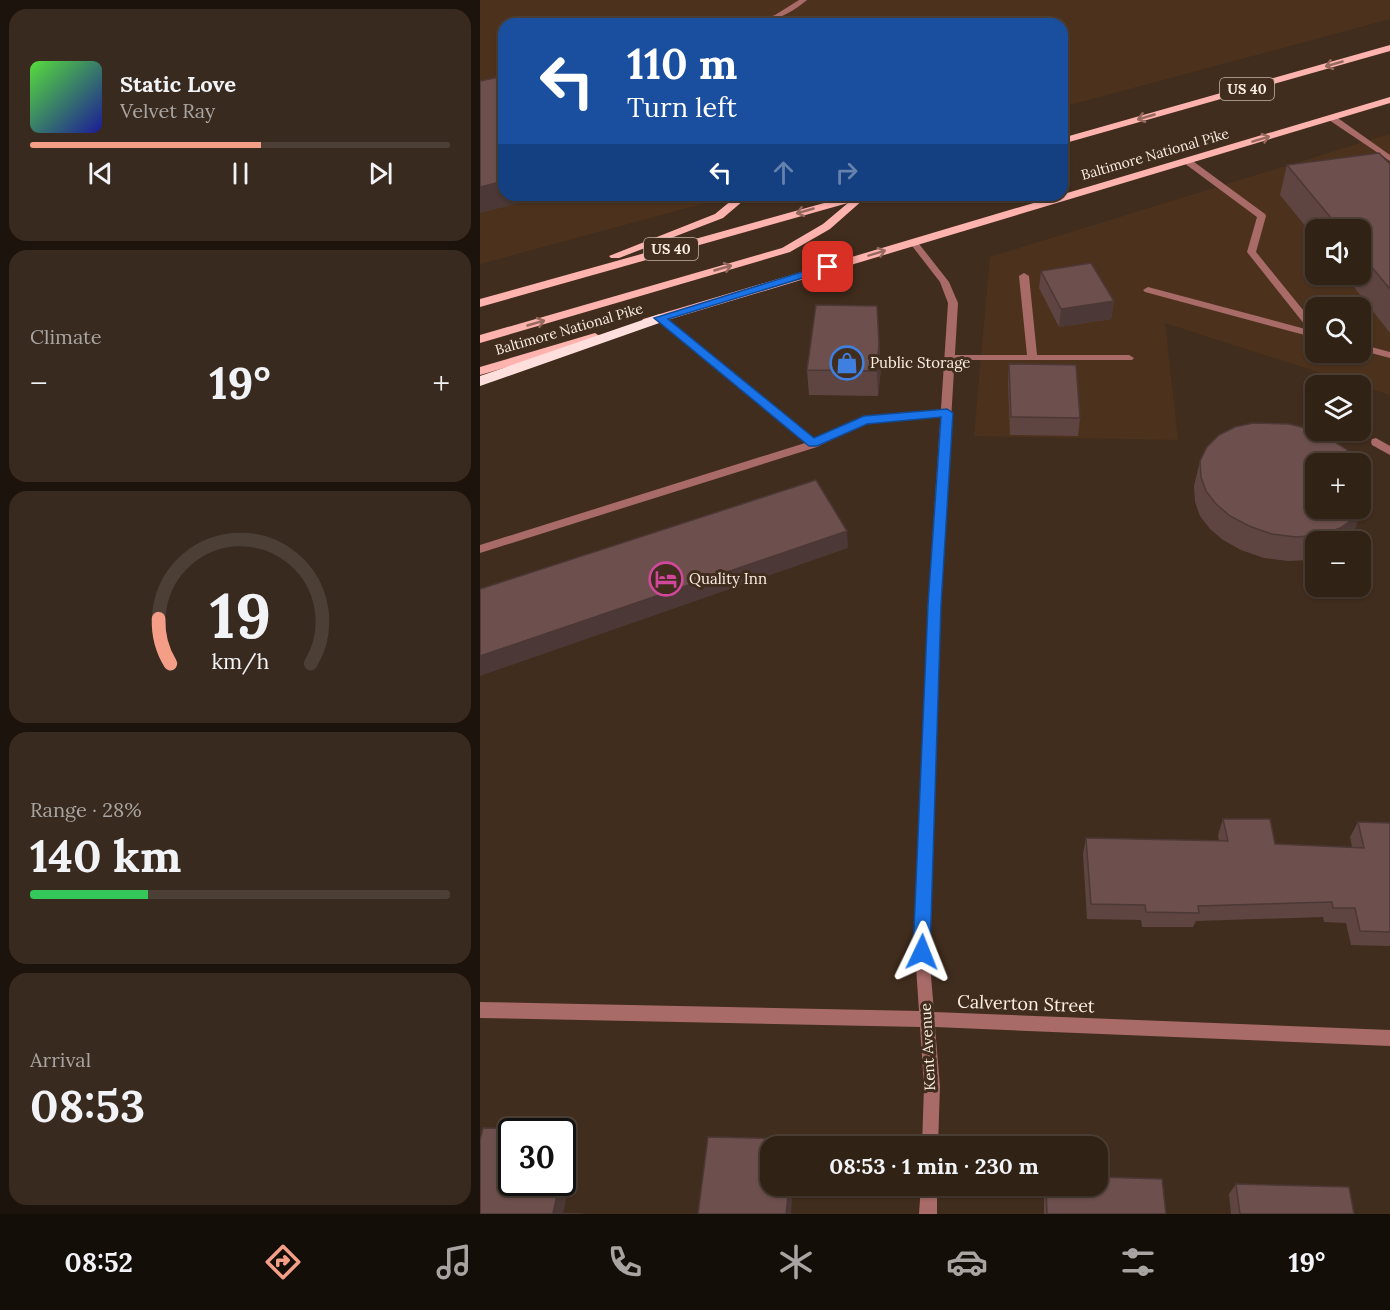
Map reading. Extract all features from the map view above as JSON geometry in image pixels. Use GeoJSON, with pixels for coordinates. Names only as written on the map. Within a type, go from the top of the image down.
{"type":"FeatureCollection","features":[{"type":"Feature","properties":{"kind":"highway"},"geometry":{"type":"LineString","coordinates":[[480,381],[660,318]]}},
{"type":"Feature","properties":{"kind":"main road","name":"US 40"},"geometry":{"type":"LineString","coordinates":[[1068,139],[1390,48]]}},
{"type":"Feature","properties":{"kind":"main road","name":"Baltimore National Pike"},"geometry":{"type":"LineString","coordinates":[[1068,195],[1390,100]]}},
{"type":"Feature","properties":{"kind":"main road"},"geometry":{"type":"LineString","coordinates":[[1068,134],[1104,129]]}},
{"type":"Feature","properties":{"kind":"main road"},"geometry":{"type":"LineString","coordinates":[[1068,194],[1076,193]]}},
{"type":"Feature","properties":{"kind":"main road"},"geometry":{"type":"LineString","coordinates":[[531,288],[719,216],[738,201]]}},
{"type":"Feature","properties":{"kind":"main road","name":"US 40"},"geometry":{"type":"LineString","coordinates":[[480,303],[841,201]]}},
{"type":"Feature","properties":{"kind":"main road"},"geometry":{"type":"LineString","coordinates":[[480,339],[786,250],[816,236],[842,216],[856,201]]}},
{"type":"Feature","properties":{"kind":"main road","name":"Baltimore National Pike"},"geometry":{"type":"LineString","coordinates":[[480,371],[1049,201]]}},
{"type":"Feature","properties":{"kind":"street"},"geometry":{"type":"LineString","coordinates":[[771,18],[804,0]]}},
{"type":"Feature","properties":{"kind":"street"},"geometry":{"type":"LineString","coordinates":[[1332,117],[1390,159]]}},
{"type":"Feature","properties":{"kind":"street"},"geometry":{"type":"LineString","coordinates":[[1187,160],[1262,216],[1251,252],[1305,320]]}},
{"type":"Feature","properties":{"kind":"street","name":"Kent Avenue"},"geometry":{"type":"LineString","coordinates":[[913,242],[944,282],[953,303],[934,605],[922,952],[932,1086],[930,1136]]}},
{"type":"Feature","properties":{"kind":"street"},"geometry":{"type":"LineString","coordinates":[[1024,276],[1032,358]]}},
{"type":"Feature","properties":{"kind":"street"},"geometry":{"type":"LineString","coordinates":[[1148,290],[1305,331]]}},
{"type":"Feature","properties":{"kind":"street"},"geometry":{"type":"LineString","coordinates":[[660,318],[813,444]]}},
{"type":"Feature","properties":{"kind":"street"},"geometry":{"type":"LineString","coordinates":[[1371,350],[1390,355]]}},
{"type":"Feature","properties":{"kind":"street"},"geometry":{"type":"LineString","coordinates":[[950,358],[1129,358]]}},
{"type":"Feature","properties":{"kind":"street"},"geometry":{"type":"LineString","coordinates":[[480,549],[813,444],[864,420],[947,413]]}},
{"type":"Feature","properties":{"kind":"street"},"geometry":{"type":"LineString","coordinates":[[1376,442],[1390,451]]}},
{"type":"Feature","properties":{"kind":"street","name":"Calverton Street"},"geometry":{"type":"LineString","coordinates":[[480,1010],[927,1019],[1390,1038]]}},
{"type":"Feature","properties":{"kind":"street"},"geometry":{"type":"LineString","coordinates":[[928,1214],[929,1196]]}},
{"type":"Feature","properties":{"kind":"shaded area"},"geometry":{"type":"Polygon","coordinates":[[[480,0],[1390,0],[1390,19],[1068,105],[1068,18],[498,18],[498,201],[713,201],[480,264],[480,0]]]}},
{"type":"Feature","properties":{"kind":"shaded area"},"geometry":{"type":"Polygon","coordinates":[[[1390,134],[1390,395],[1371,389],[1371,375],[1328,375],[1165,323],[1178,440],[974,436],[990,257],[1390,134]]]}},
{"type":"Feature","properties":{"kind":"building"},"geometry":{"type":"Polygon","coordinates":[[[498,77],[498,182],[480,187],[480,81],[498,77]]]}},
{"type":"Feature","properties":{"kind":"building"},"geometry":{"type":"Polygon","coordinates":[[[1379,153],[1390,164],[1390,289],[1371,266],[1371,219],[1332,219],[1287,165],[1379,153]]]}},
{"type":"Feature","properties":{"kind":"building"},"geometry":{"type":"Polygon","coordinates":[[[1091,263],[1114,301],[1061,309],[1041,271],[1091,263]]]}},
{"type":"Feature","properties":{"kind":"building"},"geometry":{"type":"Polygon","coordinates":[[[816,305],[877,306],[879,343],[877,371],[807,370],[816,305]]]}},
{"type":"Feature","properties":{"kind":"building"},"geometry":{"type":"Polygon","coordinates":[[[1009,364],[1076,365],[1080,418],[1011,417],[1009,364]]]}},
{"type":"Feature","properties":{"kind":"building"},"geometry":{"type":"Polygon","coordinates":[[[1253,423],[1289,424],[1305,428],[1305,441],[1334,441],[1347,450],[1349,453],[1305,453],[1305,519],[1354,519],[1331,531],[1305,531],[1305,536],[1296,537],[1272,534],[1230,516],[1206,491],[1201,477],[1200,461],[1207,447],[1219,435],[1235,427],[1253,423]]]}},
{"type":"Feature","properties":{"kind":"building","name":"Quality Inn"},"geometry":{"type":"Polygon","coordinates":[[[816,480],[847,531],[480,656],[480,589],[816,480]]]}},
{"type":"Feature","properties":{"kind":"building"},"geometry":{"type":"Polygon","coordinates":[[[1223,819],[1270,819],[1275,844],[1364,848],[1358,822],[1390,823],[1390,932],[1360,931],[1355,908],[1333,908],[1332,902],[1198,906],[1199,913],[1146,912],[1145,905],[1091,904],[1086,838],[1228,841],[1223,819]]]}},
{"type":"Feature","properties":{"kind":"building"},"geometry":{"type":"Polygon","coordinates":[[[483,1128],[498,1128],[498,1196],[557,1196],[553,1213],[583,1214],[480,1214],[480,1140],[483,1128]]]}},
{"type":"Feature","properties":{"kind":"building"},"geometry":{"type":"Polygon","coordinates":[[[708,1137],[760,1138],[760,1196],[788,1196],[786,1214],[698,1214],[708,1137]]]}},
{"type":"Feature","properties":{"kind":"building"},"geometry":{"type":"Polygon","coordinates":[[[1108,1177],[1162,1179],[1166,1214],[1047,1214],[1046,1196],[1108,1196],[1108,1177]]]}},
{"type":"Feature","properties":{"kind":"building"},"geometry":{"type":"Polygon","coordinates":[[[1236,1184],[1349,1187],[1354,1214],[1240,1214],[1236,1184]]]}},
{"type":"Feature","properties":{"kind":"place","name":"Public Storage"},"geometry":{"type":"Point","coordinates":[847,363]}},
{"type":"Feature","properties":{"kind":"place","name":"Quality Inn"},"geometry":{"type":"Point","coordinates":[666,579]}},
{"type":"Feature","properties":{"kind":"route"},"geometry":{"type":"LineString","coordinates":[[828,267],[660,318],[813,444],[864,420],[947,413],[934,605],[922,952]]}}]}
